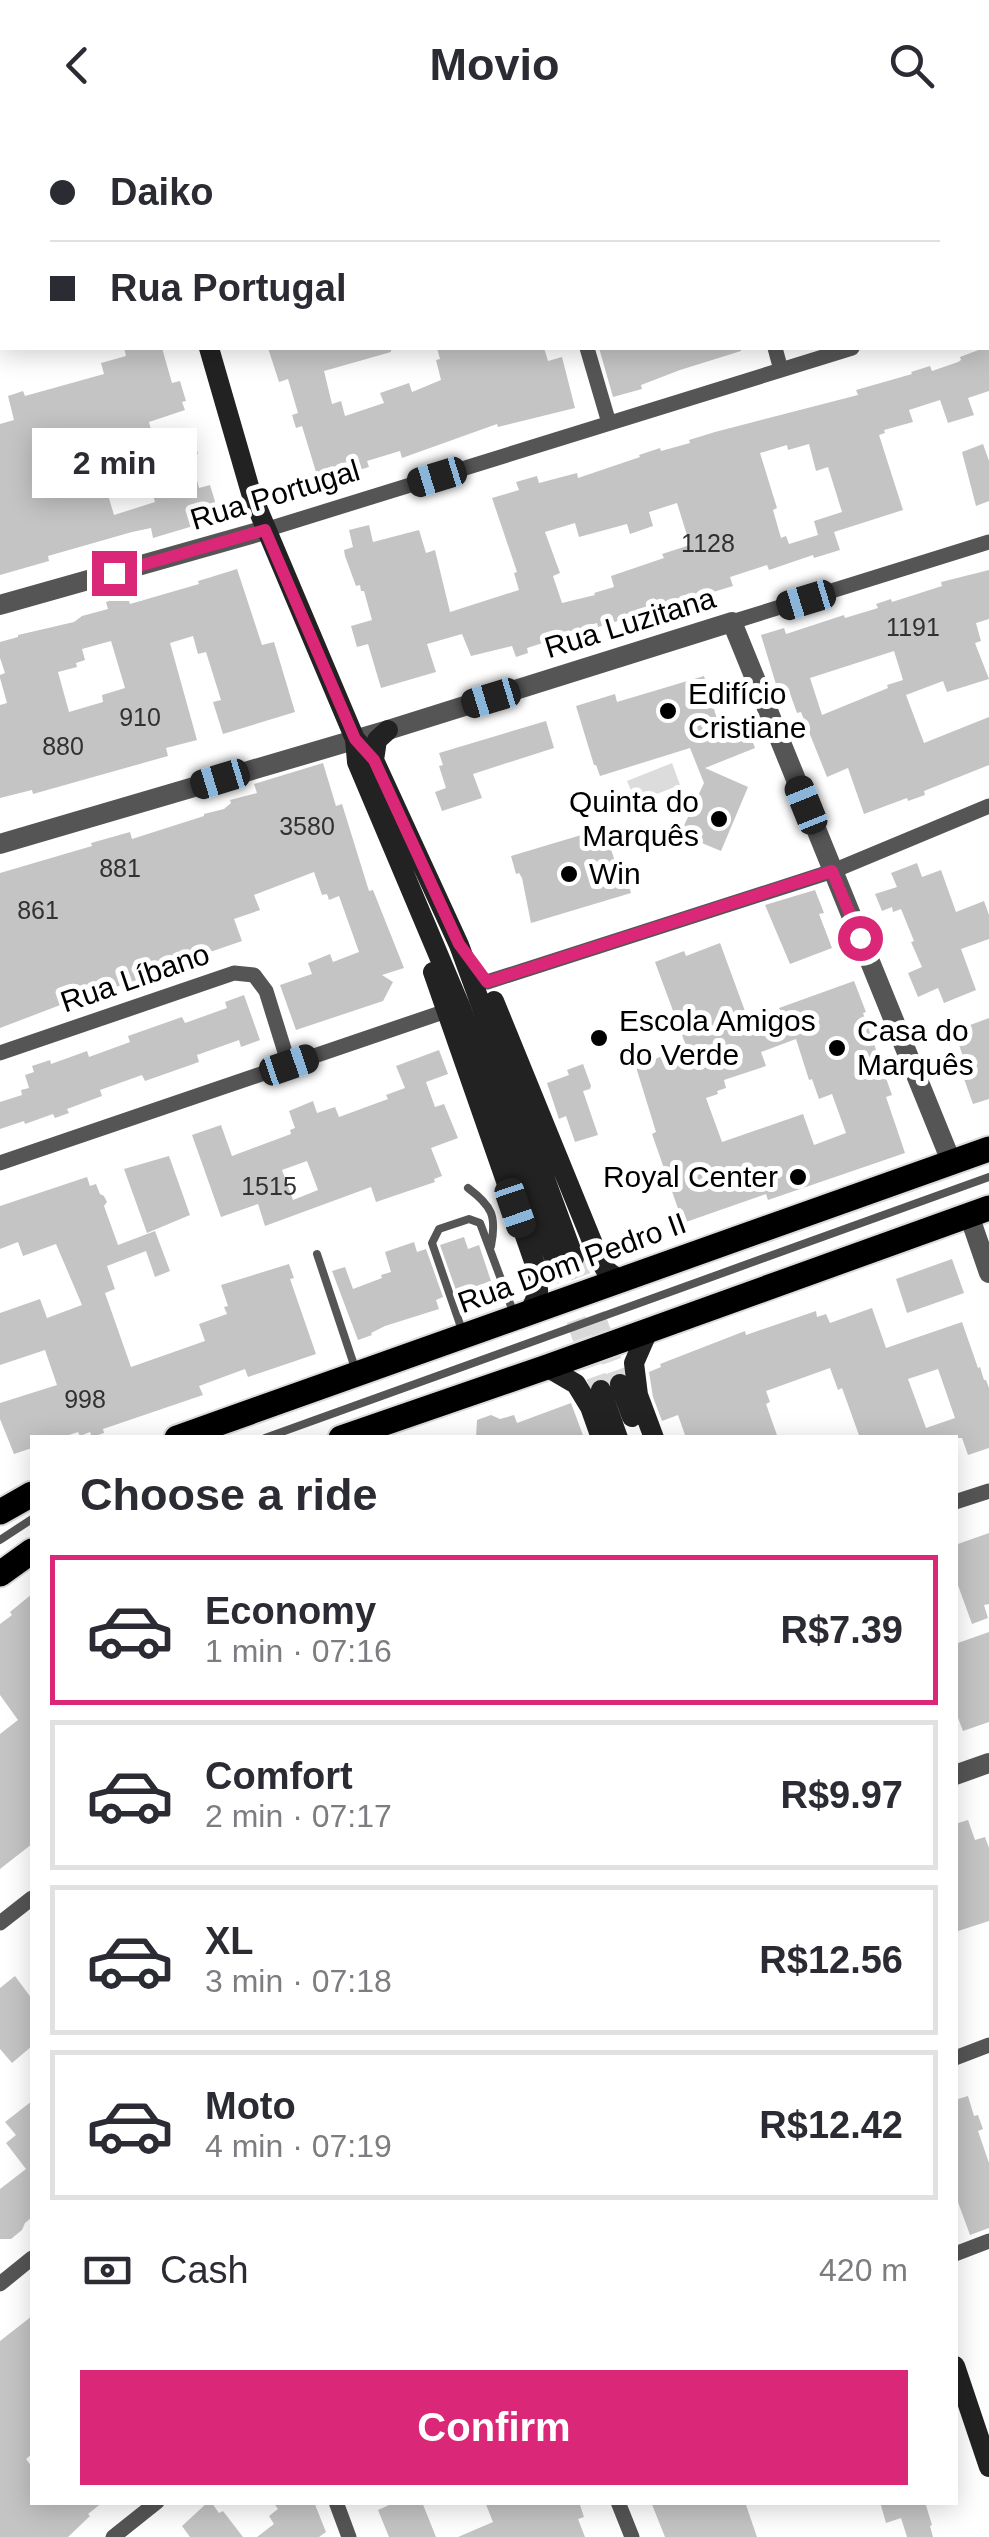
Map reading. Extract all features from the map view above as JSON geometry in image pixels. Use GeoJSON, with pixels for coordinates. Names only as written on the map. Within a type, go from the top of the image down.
{"type":"FeatureCollection","features":[{"type":"Feature","properties":{"kind":"main road"},"geometry":{"type":"LineString","coordinates":[[209,350],[251,493],[355,739],[357,762],[453,1009],[538,1273],[538,1293],[522,1316]]}},
{"type":"Feature","properties":{"kind":"main road"},"geometry":{"type":"LineString","coordinates":[[374,760],[377,740],[388,730]]}},
{"type":"Feature","properties":{"kind":"main road"},"geometry":{"type":"LineString","coordinates":[[355,739],[374,760],[481,984],[598,1256],[605,1269],[619,1280]]}},
{"type":"Feature","properties":{"kind":"main road"},"geometry":{"type":"LineString","coordinates":[[453,1009],[565,1260],[481,984]]}},
{"type":"Feature","properties":{"kind":"main road","name":"Rua Dom Pedro II"},"geometry":{"type":"LineString","coordinates":[[184,1435],[270,1400],[357,1374],[989,1149]]}},
{"type":"Feature","properties":{"kind":"main road"},"geometry":{"type":"LineString","coordinates":[[350,1435],[979,1211]]}},
{"type":"Feature","properties":{"kind":"main road"},"geometry":{"type":"LineString","coordinates":[[648,1330],[634,1363],[638,1395],[653,1435]]}},
{"type":"Feature","properties":{"kind":"main road"},"geometry":{"type":"LineString","coordinates":[[547,1367],[576,1384],[601,1435]]}},
{"type":"Feature","properties":{"kind":"main road"},"geometry":{"type":"LineString","coordinates":[[618,1435],[611,1387],[638,1435]]}},
{"type":"Feature","properties":{"kind":"main road"},"geometry":{"type":"LineString","coordinates":[[7,1511],[30,1495]]}},
{"type":"Feature","properties":{"kind":"main road"},"geometry":{"type":"LineString","coordinates":[[0,1574],[30,1553]]}},
{"type":"Feature","properties":{"kind":"main road"},"geometry":{"type":"LineString","coordinates":[[958,2375],[989,2467]]}},
{"type":"Feature","properties":{"kind":"street"},"geometry":{"type":"LineString","coordinates":[[589,350],[609,424]]}},
{"type":"Feature","properties":{"kind":"street"},"geometry":{"type":"LineString","coordinates":[[776,350],[782,370]]}},
{"type":"Feature","properties":{"kind":"street","name":"Rua Portugal"},"geometry":{"type":"LineString","coordinates":[[0,605],[265,530],[846,350]]}},
{"type":"Feature","properties":{"kind":"street","name":"Rua Luzitana"},"geometry":{"type":"LineString","coordinates":[[0,844],[388,730],[989,542]]}},
{"type":"Feature","properties":{"kind":"street"},"geometry":{"type":"LineString","coordinates":[[732,622],[951,1161]]}},
{"type":"Feature","properties":{"kind":"street"},"geometry":{"type":"LineString","coordinates":[[481,984],[832,871],[989,806]]}},
{"type":"Feature","properties":{"kind":"street","name":"Rua Líbano"},"geometry":{"type":"LineString","coordinates":[[0,1053],[234,973],[254,975],[266,991],[289,1065]]}},
{"type":"Feature","properties":{"kind":"street"},"geometry":{"type":"LineString","coordinates":[[0,1164],[453,1009]]}},
{"type":"Feature","properties":{"kind":"street"},"geometry":{"type":"LineString","coordinates":[[979,1211],[989,1273]]}},
{"type":"Feature","properties":{"kind":"street"},"geometry":{"type":"LineString","coordinates":[[958,1501],[989,1491]]}},
{"type":"Feature","properties":{"kind":"street"},"geometry":{"type":"LineString","coordinates":[[958,1774],[989,1762]]}},
{"type":"Feature","properties":{"kind":"street"},"geometry":{"type":"LineString","coordinates":[[0,1923],[30,1900]]}},
{"type":"Feature","properties":{"kind":"street"},"geometry":{"type":"LineString","coordinates":[[958,2057],[989,2045]]}},
{"type":"Feature","properties":{"kind":"street"},"geometry":{"type":"LineString","coordinates":[[958,2253],[989,2241]]}},
{"type":"Feature","properties":{"kind":"street"},"geometry":{"type":"LineString","coordinates":[[0,2284],[30,2260]]}},
{"type":"Feature","properties":{"kind":"street"},"geometry":{"type":"LineString","coordinates":[[113,2537],[152,2505]]}},
{"type":"Feature","properties":{"kind":"street"},"geometry":{"type":"LineString","coordinates":[[337,2505],[350,2537]]}},
{"type":"Feature","properties":{"kind":"street"},"geometry":{"type":"LineString","coordinates":[[619,2505],[632,2537]]}},
{"type":"Feature","properties":{"kind":"lane"},"geometry":{"type":"LineString","coordinates":[[279,1434],[989,1178]]}},
{"type":"Feature","properties":{"kind":"lane"},"geometry":{"type":"LineString","coordinates":[[468,1188],[487,1202],[495,1226],[491,1251]]}},
{"type":"Feature","properties":{"kind":"lane"},"geometry":{"type":"LineString","coordinates":[[464,1336],[432,1243],[439,1229],[469,1219],[480,1223],[522,1316]]}},
{"type":"Feature","properties":{"kind":"lane"},"geometry":{"type":"LineString","coordinates":[[317,1254],[357,1374]]}},
{"type":"Feature","properties":{"kind":"lane"},"geometry":{"type":"LineString","coordinates":[[0,1540],[7,1511]]}},
{"type":"Feature","properties":{"kind":"shaded area"},"geometry":{"type":"Polygon","coordinates":[[[672,763],[680,785],[636,802],[627,781],[672,763]]]}},
{"type":"Feature","properties":{"kind":"building"},"geometry":{"type":"Polygon","coordinates":[[[124,350],[163,350],[172,383],[180,381],[185,410],[149,422],[151,430],[133,459],[194,440],[198,454],[191,457],[199,488],[210,485],[220,518],[153,538],[151,528],[132,532],[48,556],[49,561],[0,575],[0,424],[14,420],[8,396],[23,391],[25,396],[104,374],[101,363],[126,356],[124,350]],[[146,472],[105,485],[114,515],[155,502],[146,472]]]}},
{"type":"Feature","properties":{"kind":"building"},"geometry":{"type":"Polygon","coordinates":[[[269,350],[391,350],[324,371],[332,404],[341,401],[345,416],[384,403],[380,393],[409,383],[412,392],[441,380],[438,350],[545,350],[548,361],[562,357],[575,408],[498,427],[497,424],[402,458],[400,451],[367,461],[369,467],[319,482],[302,426],[296,428],[292,415],[298,413],[288,379],[279,382],[269,350]]]}},
{"type":"Feature","properties":{"kind":"building"},"geometry":{"type":"Polygon","coordinates":[[[600,350],[741,350],[641,385],[642,389],[613,397],[600,350]]]}},
{"type":"Feature","properties":{"kind":"building"},"geometry":{"type":"Polygon","coordinates":[[[978,350],[989,350],[989,391],[968,398],[974,415],[948,423],[940,400],[909,410],[913,422],[879,435],[903,510],[834,532],[840,550],[730,577],[733,586],[598,627],[597,623],[571,631],[527,648],[528,653],[516,657],[512,646],[471,656],[462,634],[427,644],[436,672],[381,688],[368,644],[357,647],[351,626],[372,620],[364,591],[356,586],[345,556],[344,550],[353,547],[349,530],[369,525],[373,542],[419,530],[426,553],[435,550],[450,612],[519,590],[514,573],[517,572],[492,498],[519,490],[516,482],[537,476],[539,483],[577,473],[578,478],[660,448],[661,451],[715,432],[858,395],[856,390],[961,360],[960,357],[978,350]],[[809,444],[760,453],[777,508],[773,510],[781,538],[786,536],[789,544],[818,535],[814,521],[842,512],[828,467],[816,471],[809,444]],[[677,503],[649,512],[653,526],[630,534],[627,524],[579,537],[575,523],[545,532],[560,573],[553,576],[562,603],[614,587],[611,576],[690,545],[677,503]]]}},
{"type":"Feature","properties":{"kind":"building"},"geometry":{"type":"Polygon","coordinates":[[[983,444],[989,461],[989,501],[976,506],[962,452],[983,444]]]}},
{"type":"Feature","properties":{"kind":"building"},"geometry":{"type":"Polygon","coordinates":[[[237,569],[262,645],[274,642],[295,712],[223,734],[213,702],[221,700],[206,652],[198,654],[193,636],[170,643],[197,740],[166,748],[168,756],[33,794],[32,790],[0,798],[0,705],[7,703],[0,678],[5,673],[0,642],[74,622],[108,609],[106,602],[127,596],[130,604],[237,569]],[[111,641],[82,649],[85,660],[76,663],[77,667],[58,672],[69,712],[103,702],[102,695],[125,688],[111,641]]]}},
{"type":"Feature","properties":{"kind":"building"},"geometry":{"type":"Polygon","coordinates":[[[989,570],[989,619],[976,623],[981,641],[975,643],[989,679],[947,692],[943,681],[906,695],[924,743],[989,717],[989,765],[924,791],[925,795],[864,814],[848,768],[827,777],[788,688],[778,691],[761,635],[784,628],[786,634],[844,615],[845,618],[878,608],[876,604],[891,599],[892,602],[942,586],[941,582],[989,570]],[[894,651],[810,678],[822,715],[903,680],[894,651]]]}},
{"type":"Feature","properties":{"kind":"building"},"geometry":{"type":"Polygon","coordinates":[[[704,676],[724,742],[749,732],[755,748],[705,768],[748,787],[721,851],[680,834],[704,783],[690,748],[600,776],[576,706],[615,694],[617,702],[704,676]]]}},
{"type":"Feature","properties":{"kind":"building"},"geometry":{"type":"Polygon","coordinates":[[[546,721],[554,748],[473,774],[482,798],[442,811],[435,792],[446,788],[439,753],[546,721]]]}},
{"type":"Feature","properties":{"kind":"building"},"geometry":{"type":"Polygon","coordinates":[[[323,763],[336,806],[342,804],[369,891],[373,890],[404,968],[382,975],[393,982],[383,1001],[296,1030],[280,985],[312,974],[308,963],[330,954],[333,962],[359,952],[339,896],[329,900],[327,894],[322,895],[314,872],[254,895],[260,910],[234,919],[242,941],[0,1028],[0,873],[130,832],[132,839],[204,816],[224,809],[230,800],[257,793],[254,784],[323,763]]]}},
{"type":"Feature","properties":{"kind":"building","name":"Win"},"geometry":{"type":"Polygon","coordinates":[[[608,827],[618,871],[622,878],[626,877],[631,893],[531,923],[522,878],[516,874],[511,856],[608,827]]]}},
{"type":"Feature","properties":{"kind":"building"},"geometry":{"type":"Polygon","coordinates":[[[917,863],[922,877],[941,870],[956,912],[984,901],[989,915],[989,939],[961,949],[976,990],[944,1003],[938,988],[918,997],[908,973],[922,967],[901,909],[882,911],[875,894],[897,887],[891,873],[917,863]]]}},
{"type":"Feature","properties":{"kind":"building"},"geometry":{"type":"Polygon","coordinates":[[[815,890],[832,948],[790,964],[765,905],[815,890]]]}},
{"type":"Feature","properties":{"kind":"building"},"geometry":{"type":"Polygon","coordinates":[[[720,943],[749,1022],[854,981],[892,1095],[886,1097],[905,1153],[768,1200],[766,1194],[683,1223],[652,1134],[656,1132],[636,1067],[686,1046],[655,962],[684,951],[686,956],[720,943]],[[796,1039],[761,1052],[766,1066],[724,1080],[726,1088],[706,1098],[722,1142],[803,1114],[814,1145],[846,1133],[832,1094],[819,1099],[812,1079],[809,1080],[796,1039]]]}},
{"type":"Feature","properties":{"kind":"building"},"geometry":{"type":"Polygon","coordinates":[[[244,995],[260,1040],[241,1047],[239,1040],[197,1055],[199,1062],[145,1081],[142,1075],[100,1090],[102,1096],[67,1109],[69,1113],[55,1118],[53,1114],[0,1129],[0,1102],[22,1095],[21,1090],[29,1088],[25,1075],[34,1072],[32,1066],[50,1060],[51,1064],[87,1051],[89,1057],[130,1042],[128,1036],[182,1017],[185,1023],[227,1008],[225,1002],[244,995]]]}},
{"type":"Feature","properties":{"kind":"building"},"geometry":{"type":"Polygon","coordinates":[[[989,1018],[989,1099],[973,1104],[959,1065],[965,1062],[954,1031],[989,1018]]]}},
{"type":"Feature","properties":{"kind":"building"},"geometry":{"type":"Polygon","coordinates":[[[439,1050],[448,1074],[426,1082],[435,1107],[444,1104],[458,1138],[431,1148],[442,1176],[435,1182],[376,1202],[371,1187],[265,1226],[258,1204],[221,1217],[192,1135],[221,1125],[232,1156],[291,1134],[290,1130],[295,1128],[289,1111],[313,1101],[317,1113],[335,1107],[339,1117],[388,1099],[386,1095],[405,1088],[396,1066],[439,1050]],[[307,1161],[282,1170],[293,1200],[318,1190],[307,1161]]]}},
{"type":"Feature","properties":{"kind":"building"},"geometry":{"type":"Polygon","coordinates":[[[583,1064],[591,1086],[583,1091],[598,1135],[575,1142],[566,1116],[559,1119],[547,1083],[569,1075],[567,1070],[583,1064]]]}},
{"type":"Feature","properties":{"kind":"building"},"geometry":{"type":"Polygon","coordinates":[[[169,1156],[190,1215],[147,1233],[124,1169],[169,1156]]]}},
{"type":"Feature","properties":{"kind":"building"},"geometry":{"type":"Polygon","coordinates":[[[87,1177],[90,1186],[96,1184],[107,1202],[104,1206],[118,1245],[155,1231],[170,1271],[155,1277],[146,1251],[107,1266],[115,1289],[105,1293],[131,1367],[205,1341],[199,1324],[227,1314],[221,1285],[289,1264],[294,1278],[290,1279],[316,1354],[248,1377],[245,1369],[199,1386],[203,1395],[103,1429],[104,1433],[98,1435],[30,1435],[30,1449],[14,1454],[0,1419],[0,1403],[57,1385],[45,1350],[0,1365],[0,1313],[40,1299],[47,1318],[82,1305],[56,1244],[23,1256],[18,1242],[0,1249],[0,1206],[87,1177]]]}},
{"type":"Feature","properties":{"kind":"building"},"geometry":{"type":"Polygon","coordinates":[[[464,1237],[468,1249],[479,1245],[491,1281],[457,1293],[440,1245],[464,1237]]]}},
{"type":"Feature","properties":{"kind":"building"},"geometry":{"type":"Polygon","coordinates":[[[414,1242],[417,1252],[426,1249],[443,1297],[436,1300],[439,1309],[385,1326],[358,1340],[332,1271],[345,1267],[353,1289],[391,1272],[385,1252],[414,1242]]]}},
{"type":"Feature","properties":{"kind":"building"},"geometry":{"type":"Polygon","coordinates":[[[952,1259],[964,1293],[907,1313],[896,1279],[952,1259]]]}},
{"type":"Feature","properties":{"kind":"building"},"geometry":{"type":"Polygon","coordinates":[[[872,1308],[886,1348],[962,1322],[989,1388],[989,1448],[968,1455],[958,1435],[859,1435],[842,1388],[838,1390],[830,1368],[766,1391],[770,1402],[766,1404],[777,1435],[685,1435],[678,1415],[662,1421],[649,1372],[661,1367],[660,1364],[745,1331],[746,1335],[816,1311],[817,1317],[826,1314],[830,1323],[872,1308]],[[938,1369],[908,1379],[926,1428],[955,1418],[938,1369]]]}},
{"type":"Feature","properties":{"kind":"building"},"geometry":{"type":"Polygon","coordinates":[[[571,1403],[583,1435],[476,1435],[477,1420],[491,1415],[500,1419],[514,1415],[517,1423],[571,1403]]]}},
{"type":"Feature","properties":{"kind":"building"},"geometry":{"type":"Polygon","coordinates":[[[989,1533],[989,1604],[984,1605],[988,1618],[972,1624],[958,1585],[958,1544],[989,1533]]]}},
{"type":"Feature","properties":{"kind":"building"},"geometry":{"type":"Polygon","coordinates":[[[30,1596],[30,1846],[0,1869],[0,1734],[18,1720],[0,1695],[0,1624],[12,1615],[10,1612],[30,1596]]]}},
{"type":"Feature","properties":{"kind":"building"},"geometry":{"type":"Polygon","coordinates":[[[989,1632],[989,1722],[963,1731],[958,1718],[958,1643],[989,1632]]]}},
{"type":"Feature","properties":{"kind":"building"},"geometry":{"type":"Polygon","coordinates":[[[968,1820],[975,1840],[985,1837],[989,1848],[989,1921],[958,1931],[958,1823],[968,1820]]]}},
{"type":"Feature","properties":{"kind":"building"},"geometry":{"type":"Polygon","coordinates":[[[15,1976],[30,1996],[30,2048],[12,2063],[0,2049],[0,1988],[15,1976]]]}},
{"type":"Feature","properties":{"kind":"building"},"geometry":{"type":"Polygon","coordinates":[[[968,2096],[974,2116],[978,2115],[983,2129],[978,2131],[989,2163],[989,2228],[970,2235],[958,2202],[958,2099],[968,2096]]]}},
{"type":"Feature","properties":{"kind":"building"},"geometry":{"type":"Polygon","coordinates":[[[30,2103],[30,2219],[11,2239],[0,2239],[0,2189],[26,2169],[6,2143],[16,2135],[5,2122],[30,2103]]]}},
{"type":"Feature","properties":{"kind":"building"},"geometry":{"type":"Polygon","coordinates":[[[30,2318],[30,2456],[26,2459],[30,2464],[30,2505],[99,2505],[68,2537],[0,2537],[0,2341],[30,2318]]]}},
{"type":"Feature","properties":{"kind":"building"},"geometry":{"type":"Polygon","coordinates":[[[205,2505],[213,2505],[219,2513],[223,2511],[243,2537],[190,2537],[182,2526],[205,2505]]]}},
{"type":"Feature","properties":{"kind":"building"},"geometry":{"type":"Polygon","coordinates":[[[275,2505],[315,2505],[326,2532],[319,2537],[257,2537],[274,2524],[269,2516],[278,2509],[275,2505]]]}},
{"type":"Feature","properties":{"kind":"building"},"geometry":{"type":"Polygon","coordinates":[[[389,2505],[423,2505],[436,2537],[389,2537],[378,2510],[389,2505]]]}},
{"type":"Feature","properties":{"kind":"building"},"geometry":{"type":"Polygon","coordinates":[[[486,2505],[580,2505],[584,2517],[578,2519],[585,2537],[458,2537],[493,2522],[486,2505]]]}},
{"type":"Feature","properties":{"kind":"building"},"geometry":{"type":"Polygon","coordinates":[[[652,2505],[746,2505],[757,2537],[665,2537],[652,2505]]]}},
{"type":"Feature","properties":{"kind":"building"},"geometry":{"type":"Polygon","coordinates":[[[881,2505],[926,2505],[933,2537],[907,2537],[901,2518],[886,2523],[881,2505]]]}},
{"type":"Feature","properties":{"kind":"tunnel"},"geometry":{"type":"LineString","coordinates":[[574,1258],[620,1384]]}},
{"type":"Feature","properties":{"kind":"tunnel"},"geometry":{"type":"LineString","coordinates":[[556,1263],[601,1390]]}},
{"type":"Feature","properties":{"kind":"place","name":"Edifício Cristiane"},"geometry":{"type":"Point","coordinates":[668,711]}},
{"type":"Feature","properties":{"kind":"place","name":"Quinta do Marquês"},"geometry":{"type":"Point","coordinates":[719,819]}},
{"type":"Feature","properties":{"kind":"place","name":"Win"},"geometry":{"type":"Point","coordinates":[569,874]}},
{"type":"Feature","properties":{"kind":"place","name":"Escola Amigos do Verde"},"geometry":{"type":"Point","coordinates":[599,1038]}},
{"type":"Feature","properties":{"kind":"place","name":"Casa do Marquês"},"geometry":{"type":"Point","coordinates":[837,1048]}},
{"type":"Feature","properties":{"kind":"place","name":"Royal Center"},"geometry":{"type":"Point","coordinates":[798,1177]}},
{"type":"Feature","properties":{"kind":"route"},"geometry":{"type":"LineString","coordinates":[[114,573],[265,530],[355,739],[374,760],[459,944],[487,982],[832,871],[860,938]]}}]}
